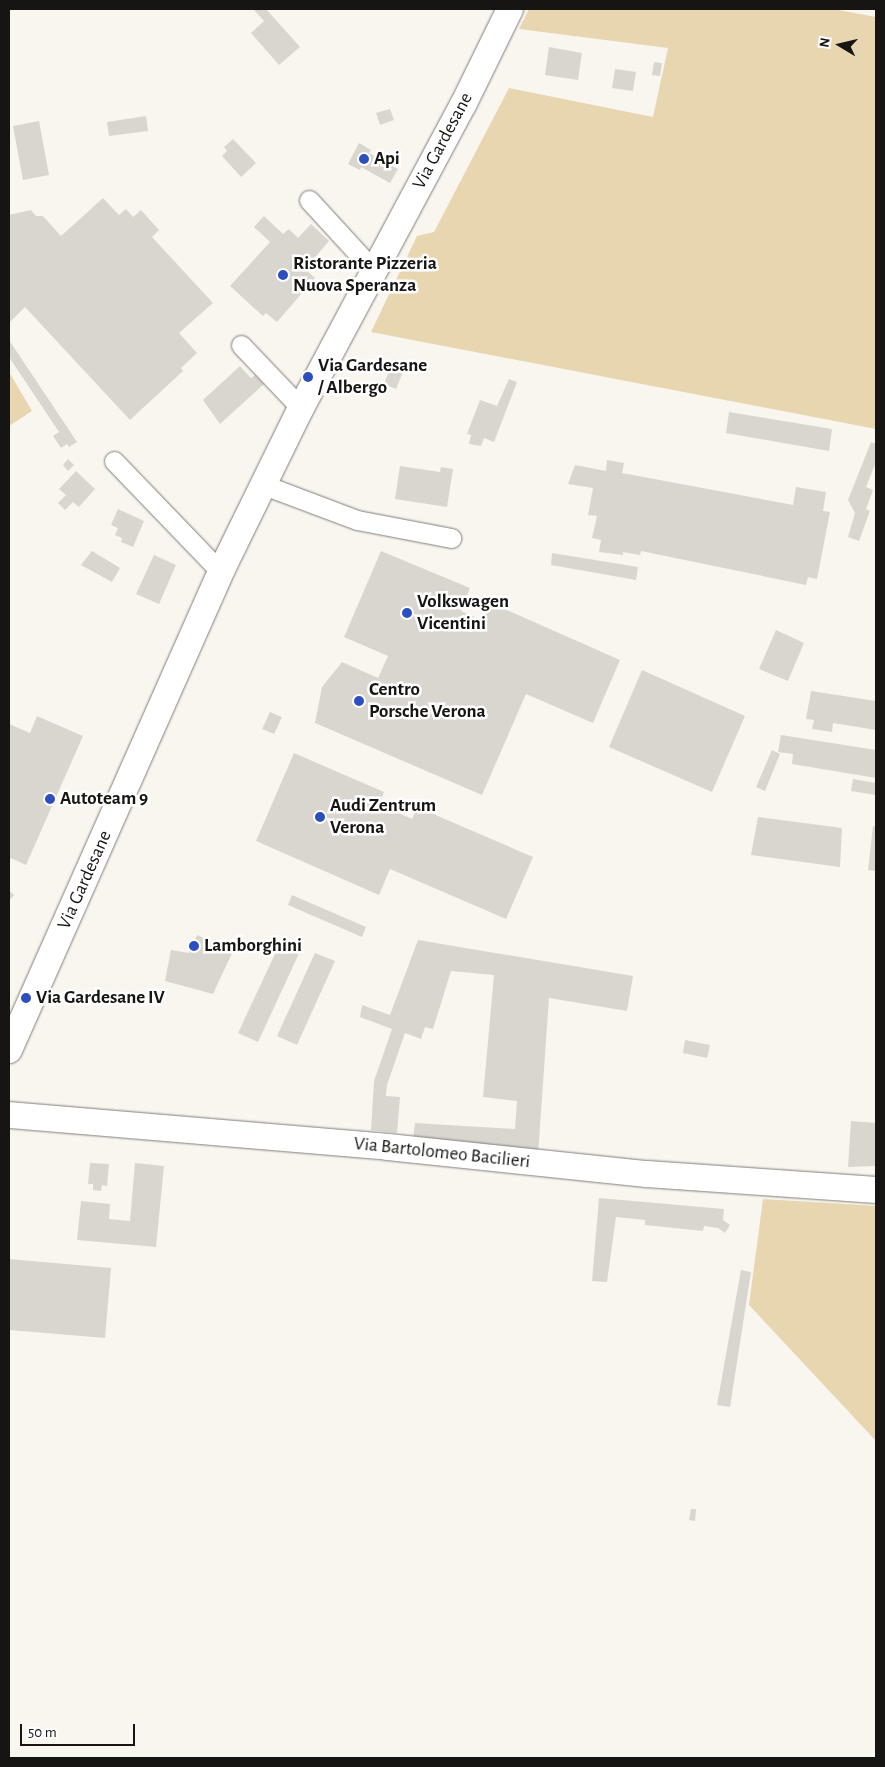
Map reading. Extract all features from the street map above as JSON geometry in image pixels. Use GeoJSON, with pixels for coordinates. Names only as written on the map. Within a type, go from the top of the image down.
{"type":"FeatureCollection","features":[{"type":"Feature","properties":{"kind":"main road","name":"Via Gardesane"},"geometry":{"type":"LineString","coordinates":[[9,1050],[221,572],[301,408],[510,9]]}},
{"type":"Feature","properties":{"kind":"main road","name":"Via Bartolomeo Bacilieri"},"geometry":{"type":"LineString","coordinates":[[9,1116],[388,1147],[647,1174],[876,1190]]}},
{"type":"Feature","properties":{"kind":"street"},"geometry":{"type":"LineString","coordinates":[[309,200],[374,271]]}},
{"type":"Feature","properties":{"kind":"street"},"geometry":{"type":"LineString","coordinates":[[241,345],[301,408]]}},
{"type":"Feature","properties":{"kind":"street"},"geometry":{"type":"LineString","coordinates":[[114,461],[221,572]]}},
{"type":"Feature","properties":{"kind":"street"},"geometry":{"type":"LineString","coordinates":[[264,486],[357,520],[451,538]]}},
{"type":"Feature","properties":{"kind":"shaded area"},"geometry":{"type":"Polygon","coordinates":[[[529,9],[833,9],[876,17],[876,429],[371,332],[417,236],[434,232],[509,88],[653,117],[668,48],[519,29],[529,9]]]}},
{"type":"Feature","properties":{"kind":"shaded area"},"geometry":{"type":"Polygon","coordinates":[[[9,372],[32,411],[9,426],[9,372]]]}},
{"type":"Feature","properties":{"kind":"shaded area"},"geometry":{"type":"Polygon","coordinates":[[[763,1199],[876,1206],[876,1441],[749,1305],[763,1199]]]}},
{"type":"Feature","properties":{"kind":"building"},"geometry":{"type":"Polygon","coordinates":[[[253,9],[266,9],[300,47],[279,65],[251,33],[264,21],[253,9]]]}},
{"type":"Feature","properties":{"kind":"building"},"geometry":{"type":"Polygon","coordinates":[[[549,47],[582,53],[578,80],[545,75],[549,47]]]}},
{"type":"Feature","properties":{"kind":"building"},"geometry":{"type":"Polygon","coordinates":[[[654,62],[662,63],[660,76],[652,75],[654,62]]]}},
{"type":"Feature","properties":{"kind":"building"},"geometry":{"type":"Polygon","coordinates":[[[615,69],[636,72],[633,91],[612,88],[615,69]]]}},
{"type":"Feature","properties":{"kind":"building"},"geometry":{"type":"Polygon","coordinates":[[[390,109],[394,120],[380,125],[376,113],[390,109]]]}},
{"type":"Feature","properties":{"kind":"building"},"geometry":{"type":"Polygon","coordinates":[[[146,116],[148,131],[109,136],[107,122],[146,116]]]}},
{"type":"Feature","properties":{"kind":"building"},"geometry":{"type":"Polygon","coordinates":[[[39,121],[49,175],[23,180],[13,126],[39,121]]]}},
{"type":"Feature","properties":{"kind":"building"},"geometry":{"type":"Polygon","coordinates":[[[233,139],[256,163],[241,177],[222,156],[227,151],[224,147],[233,139]]]}},
{"type":"Feature","properties":{"kind":"building"},"geometry":{"type":"Polygon","coordinates":[[[359,143],[371,150],[369,153],[398,169],[390,183],[361,167],[360,170],[348,164],[359,143]]]}},
{"type":"Feature","properties":{"kind":"building"},"geometry":{"type":"Polygon","coordinates":[[[103,198],[119,215],[126,209],[133,217],[141,210],[159,230],[152,237],[213,303],[179,333],[197,353],[181,368],[183,371],[130,420],[25,307],[9,323],[9,215],[31,210],[36,216],[43,216],[61,236],[103,198]]]}},
{"type":"Feature","properties":{"kind":"building"},"geometry":{"type":"Polygon","coordinates":[[[264,216],[283,234],[289,229],[298,238],[311,224],[329,241],[305,269],[315,278],[277,322],[266,313],[263,316],[230,286],[270,242],[254,227],[264,216]]]}},
{"type":"Feature","properties":{"kind":"building"},"geometry":{"type":"Polygon","coordinates":[[[9,340],[77,442],[69,447],[67,444],[61,448],[53,436],[59,432],[9,357],[9,340]]]}},
{"type":"Feature","properties":{"kind":"building"},"geometry":{"type":"Polygon","coordinates":[[[394,359],[406,364],[396,389],[384,384],[394,359]]]}},
{"type":"Feature","properties":{"kind":"building"},"geometry":{"type":"Polygon","coordinates":[[[240,366],[251,378],[255,375],[264,384],[220,424],[203,400],[240,366]]]}},
{"type":"Feature","properties":{"kind":"building"},"geometry":{"type":"Polygon","coordinates":[[[509,379],[517,382],[494,442],[484,438],[481,446],[469,444],[471,435],[467,434],[480,400],[497,406],[509,379]]]}},
{"type":"Feature","properties":{"kind":"building"},"geometry":{"type":"Polygon","coordinates":[[[729,412],[832,429],[829,451],[726,433],[729,412]]]}},
{"type":"Feature","properties":{"kind":"building"},"geometry":{"type":"Polygon","coordinates":[[[871,442],[876,444],[876,462],[866,487],[873,490],[866,509],[870,511],[859,541],[848,537],[855,513],[848,500],[871,442]]]}},
{"type":"Feature","properties":{"kind":"building"},"geometry":{"type":"Polygon","coordinates":[[[68,459],[74,465],[68,471],[63,465],[68,459]]]}},
{"type":"Feature","properties":{"kind":"building"},"geometry":{"type":"Polygon","coordinates":[[[607,460],[624,463],[622,473],[793,505],[796,487],[826,492],[823,511],[830,512],[817,579],[808,577],[806,585],[641,551],[640,555],[623,552],[623,555],[599,552],[601,540],[592,538],[597,516],[588,515],[593,488],[568,484],[575,465],[606,471],[607,460]]]}},
{"type":"Feature","properties":{"kind":"building"},"geometry":{"type":"Polygon","coordinates":[[[400,466],[440,472],[441,467],[453,469],[447,507],[395,499],[400,466]]]}},
{"type":"Feature","properties":{"kind":"building"},"geometry":{"type":"Polygon","coordinates":[[[76,471],[95,489],[79,507],[73,502],[65,510],[58,503],[66,495],[59,489],[76,471]]]}},
{"type":"Feature","properties":{"kind":"building"},"geometry":{"type":"Polygon","coordinates":[[[118,509],[144,521],[133,547],[121,542],[122,538],[115,535],[118,528],[111,525],[118,509]]]}},
{"type":"Feature","properties":{"kind":"building"},"geometry":{"type":"Polygon","coordinates":[[[92,551],[120,568],[112,582],[81,565],[92,551]]]}},
{"type":"Feature","properties":{"kind":"building"},"geometry":{"type":"Polygon","coordinates":[[[381,551],[470,588],[461,611],[483,621],[491,603],[620,660],[593,723],[526,694],[482,795],[315,723],[322,687],[342,662],[378,678],[388,656],[344,637],[381,551]]]}},
{"type":"Feature","properties":{"kind":"building"},"geometry":{"type":"Polygon","coordinates":[[[552,553],[638,567],[636,580],[551,565],[552,553]]]}},
{"type":"Feature","properties":{"kind":"building"},"geometry":{"type":"Polygon","coordinates":[[[154,555],[176,565],[159,604],[136,594],[154,555]]]}},
{"type":"Feature","properties":{"kind":"building"},"geometry":{"type":"Polygon","coordinates":[[[776,630],[804,643],[788,681],[759,669],[776,630]]]}},
{"type":"Feature","properties":{"kind":"building"},"geometry":{"type":"Polygon","coordinates":[[[642,670],[745,716],[712,792],[609,747],[642,670]]]}},
{"type":"Feature","properties":{"kind":"building"},"geometry":{"type":"Polygon","coordinates":[[[811,691],[876,701],[876,730],[833,723],[832,732],[812,729],[814,720],[806,719],[811,691]]]}},
{"type":"Feature","properties":{"kind":"building"},"geometry":{"type":"Polygon","coordinates":[[[270,712],[282,717],[274,734],[262,729],[270,712]]]}},
{"type":"Feature","properties":{"kind":"building"},"geometry":{"type":"Polygon","coordinates":[[[37,716],[83,736],[26,865],[11,858],[9,861],[9,724],[30,733],[37,716]]]}},
{"type":"Feature","properties":{"kind":"building"},"geometry":{"type":"Polygon","coordinates":[[[781,735],[876,750],[876,778],[792,764],[793,754],[778,752],[781,735]]]}},
{"type":"Feature","properties":{"kind":"building"},"geometry":{"type":"Polygon","coordinates":[[[772,750],[780,754],[765,791],[756,787],[772,750]]]}},
{"type":"Feature","properties":{"kind":"building"},"geometry":{"type":"Polygon","coordinates":[[[294,753],[384,792],[379,804],[412,819],[417,807],[533,857],[506,919],[390,869],[379,895],[256,841],[294,753]]]}},
{"type":"Feature","properties":{"kind":"building"},"geometry":{"type":"Polygon","coordinates":[[[853,779],[876,783],[876,795],[851,791],[853,779]]]}},
{"type":"Feature","properties":{"kind":"building"},"geometry":{"type":"Polygon","coordinates":[[[758,817],[842,828],[840,867],[751,855],[758,817]]]}},
{"type":"Feature","properties":{"kind":"building"},"geometry":{"type":"Polygon","coordinates":[[[873,826],[876,827],[876,871],[868,870],[873,826]]]}},
{"type":"Feature","properties":{"kind":"building"},"geometry":{"type":"Polygon","coordinates":[[[9,890],[14,895],[9,901],[9,890]]]}},
{"type":"Feature","properties":{"kind":"building"},"geometry":{"type":"Polygon","coordinates":[[[292,895],[366,927],[362,937],[288,905],[292,895]]]}},
{"type":"Feature","properties":{"kind":"building"},"geometry":{"type":"Polygon","coordinates":[[[197,935],[233,951],[213,994],[165,981],[171,950],[189,953],[197,935]]]}},
{"type":"Feature","properties":{"kind":"building"},"geometry":{"type":"Polygon","coordinates":[[[282,939],[302,947],[258,1042],[238,1033],[282,939]]]}},
{"type":"Feature","properties":{"kind":"building"},"geometry":{"type":"Polygon","coordinates":[[[418,940],[633,976],[627,1011],[549,998],[538,1155],[413,1139],[415,1123],[515,1129],[517,1101],[483,1097],[494,975],[451,971],[433,1029],[425,1027],[421,1039],[405,1033],[387,1085],[386,1096],[400,1097],[397,1133],[371,1130],[374,1081],[392,1029],[360,1017],[362,1005],[390,1015],[418,940]]]}},
{"type":"Feature","properties":{"kind":"building"},"geometry":{"type":"Polygon","coordinates":[[[315,953],[335,961],[297,1045],[277,1036],[315,953]]]}},
{"type":"Feature","properties":{"kind":"building"},"geometry":{"type":"Polygon","coordinates":[[[685,1040],[710,1045],[707,1058],[683,1053],[685,1040]]]}},
{"type":"Feature","properties":{"kind":"building"},"geometry":{"type":"Polygon","coordinates":[[[851,1121],[876,1123],[875,1166],[848,1167],[851,1121]]]}},
{"type":"Feature","properties":{"kind":"building"},"geometry":{"type":"Polygon","coordinates":[[[90,1163],[109,1164],[107,1186],[102,1185],[101,1191],[93,1190],[93,1184],[88,1184],[90,1163]]]}},
{"type":"Feature","properties":{"kind":"building"},"geometry":{"type":"Polygon","coordinates":[[[135,1163],[164,1166],[156,1247],[77,1240],[81,1201],[110,1204],[109,1219],[130,1221],[135,1163]]]}},
{"type":"Feature","properties":{"kind":"building"},"geometry":{"type":"Polygon","coordinates":[[[599,1198],[724,1209],[723,1220],[730,1225],[725,1233],[718,1228],[704,1226],[703,1231],[645,1225],[645,1220],[616,1217],[607,1282],[592,1281],[599,1198]]]}},
{"type":"Feature","properties":{"kind":"building"},"geometry":{"type":"Polygon","coordinates":[[[9,1259],[111,1268],[105,1338],[9,1330],[9,1259]]]}},
{"type":"Feature","properties":{"kind":"building"},"geometry":{"type":"Polygon","coordinates":[[[741,1270],[751,1272],[730,1407],[717,1405],[741,1270]]]}},
{"type":"Feature","properties":{"kind":"building"},"geometry":{"type":"Polygon","coordinates":[[[691,1509],[696,1509],[695,1521],[689,1520],[691,1509]]]}},
{"type":"Feature","properties":{"kind":"place","name":"Api"},"geometry":{"type":"Point","coordinates":[364,159]}},
{"type":"Feature","properties":{"kind":"place","name":"Ristorante Pizzeria Nuova Speranza"},"geometry":{"type":"Point","coordinates":[283,275]}},
{"type":"Feature","properties":{"kind":"place","name":"Via Gardesane / Albergo"},"geometry":{"type":"Point","coordinates":[308,377]}},
{"type":"Feature","properties":{"kind":"place","name":"Volkswagen Vicentini"},"geometry":{"type":"Point","coordinates":[407,613]}},
{"type":"Feature","properties":{"kind":"place","name":"Centro Porsche Verona"},"geometry":{"type":"Point","coordinates":[359,701]}},
{"type":"Feature","properties":{"kind":"place","name":"Autoteam 9"},"geometry":{"type":"Point","coordinates":[50,799]}},
{"type":"Feature","properties":{"kind":"place","name":"Audi Zentrum Verona"},"geometry":{"type":"Point","coordinates":[320,817]}},
{"type":"Feature","properties":{"kind":"place","name":"Lamborghini"},"geometry":{"type":"Point","coordinates":[194,946]}},
{"type":"Feature","properties":{"kind":"place","name":"Via Gardesane IV"},"geometry":{"type":"Point","coordinates":[26,998]}}]}
